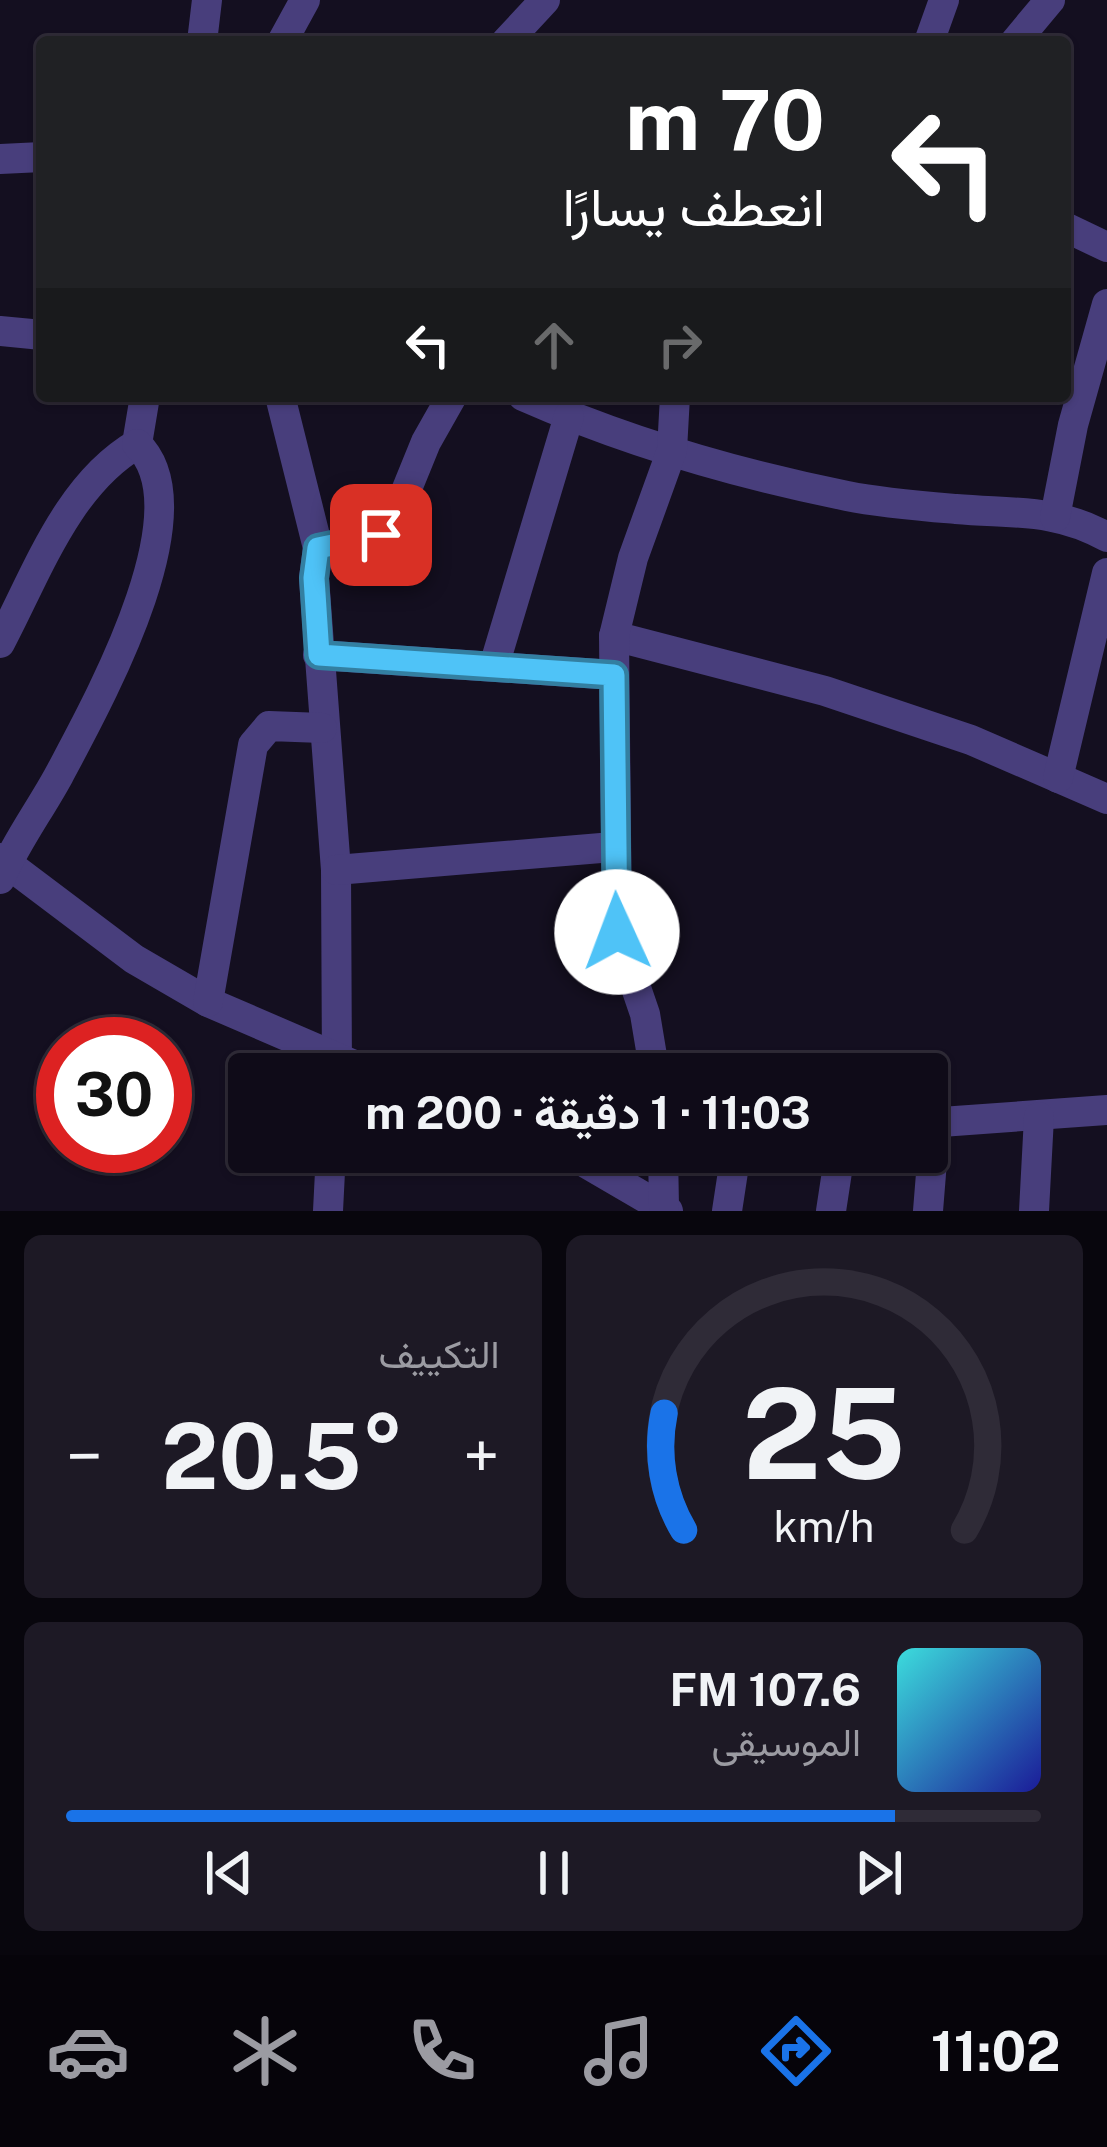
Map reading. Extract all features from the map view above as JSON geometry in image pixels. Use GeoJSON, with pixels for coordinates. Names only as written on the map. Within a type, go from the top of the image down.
{"type":"FeatureCollection","features":[{"type":"Feature","properties":{"kind":"street"},"geometry":{"type":"LineString","coordinates":[[203,36],[207,0]]}},
{"type":"Feature","properties":{"kind":"street"},"geometry":{"type":"LineString","coordinates":[[285,36],[305,0]]}},
{"type":"Feature","properties":{"kind":"street"},"geometry":{"type":"LineString","coordinates":[[512,36],[545,0]]}},
{"type":"Feature","properties":{"kind":"street"},"geometry":{"type":"LineString","coordinates":[[931,36],[944,0]]}},
{"type":"Feature","properties":{"kind":"street"},"geometry":{"type":"LineString","coordinates":[[1020,36],[1050,0]]}},
{"type":"Feature","properties":{"kind":"street"},"geometry":{"type":"LineString","coordinates":[[0,159],[36,157]]}},
{"type":"Feature","properties":{"kind":"street"},"geometry":{"type":"LineString","coordinates":[[1071,229],[1107,247]]}},
{"type":"Feature","properties":{"kind":"street"},"geometry":{"type":"LineString","coordinates":[[1055,517],[1073,425],[1107,304]]}},
{"type":"Feature","properties":{"kind":"street"},"geometry":{"type":"LineString","coordinates":[[0,331],[36,334]]}},
{"type":"Feature","properties":{"kind":"street"},"geometry":{"type":"LineString","coordinates":[[0,643],[81,493],[102,467],[137,444],[144,402]]}},
{"type":"Feature","properties":{"kind":"street"},"geometry":{"type":"LineString","coordinates":[[282,402],[318,548],[314,578],[322,728],[336,870],[337,1053]]}},
{"type":"Feature","properties":{"kind":"street"},"geometry":{"type":"LineString","coordinates":[[318,548],[368,541],[391,528],[426,442],[449,402]]}},
{"type":"Feature","properties":{"kind":"street"},"geometry":{"type":"LineString","coordinates":[[537,402],[671,450],[849,496],[959,509],[1022,510],[1081,523],[1107,537]]}},
{"type":"Feature","properties":{"kind":"street"},"geometry":{"type":"LineString","coordinates":[[652,1053],[645,1014],[617,932],[614,636],[633,558],[671,450],[675,402]]}},
{"type":"Feature","properties":{"kind":"street"},"geometry":{"type":"LineString","coordinates":[[494,667],[569,416]]}},
{"type":"Feature","properties":{"kind":"street"},"geometry":{"type":"LineString","coordinates":[[137,444],[154,470],[159,517],[137,613],[58,777],[2,867],[134,959],[309,1053]]}},
{"type":"Feature","properties":{"kind":"street"},"geometry":{"type":"LineString","coordinates":[[1058,778],[1107,573]]}},
{"type":"Feature","properties":{"kind":"street"},"geometry":{"type":"LineString","coordinates":[[614,636],[825,691],[971,740],[1107,800]]}},
{"type":"Feature","properties":{"kind":"street"},"geometry":{"type":"LineString","coordinates":[[319,655],[614,675]]}},
{"type":"Feature","properties":{"kind":"street"},"geometry":{"type":"LineString","coordinates":[[208,1002],[253,745],[269,726],[322,728]]}},
{"type":"Feature","properties":{"kind":"street"},"geometry":{"type":"LineString","coordinates":[[336,870],[613,847]]}},
{"type":"Feature","properties":{"kind":"street"},"geometry":{"type":"LineString","coordinates":[[948,1123],[1107,1109]]}},
{"type":"Feature","properties":{"kind":"street"},"geometry":{"type":"LineString","coordinates":[[1034,1211],[1039,1117]]}},
{"type":"Feature","properties":{"kind":"street"},"geometry":{"type":"LineString","coordinates":[[328,1211],[331,1173]]}},
{"type":"Feature","properties":{"kind":"street"},"geometry":{"type":"LineString","coordinates":[[603,1173],[666,1209]]}},
{"type":"Feature","properties":{"kind":"street"},"geometry":{"type":"LineString","coordinates":[[664,1173],[666,1209]]}},
{"type":"Feature","properties":{"kind":"street"},"geometry":{"type":"LineString","coordinates":[[727,1211],[733,1173]]}},
{"type":"Feature","properties":{"kind":"street"},"geometry":{"type":"LineString","coordinates":[[831,1211],[837,1173]]}},
{"type":"Feature","properties":{"kind":"street"},"geometry":{"type":"LineString","coordinates":[[928,1211],[929,1173]]}},
{"type":"Feature","properties":{"kind":"route"},"geometry":{"type":"LineString","coordinates":[[381,535],[318,548],[314,578],[319,655],[614,675],[617,932]]}}]}
